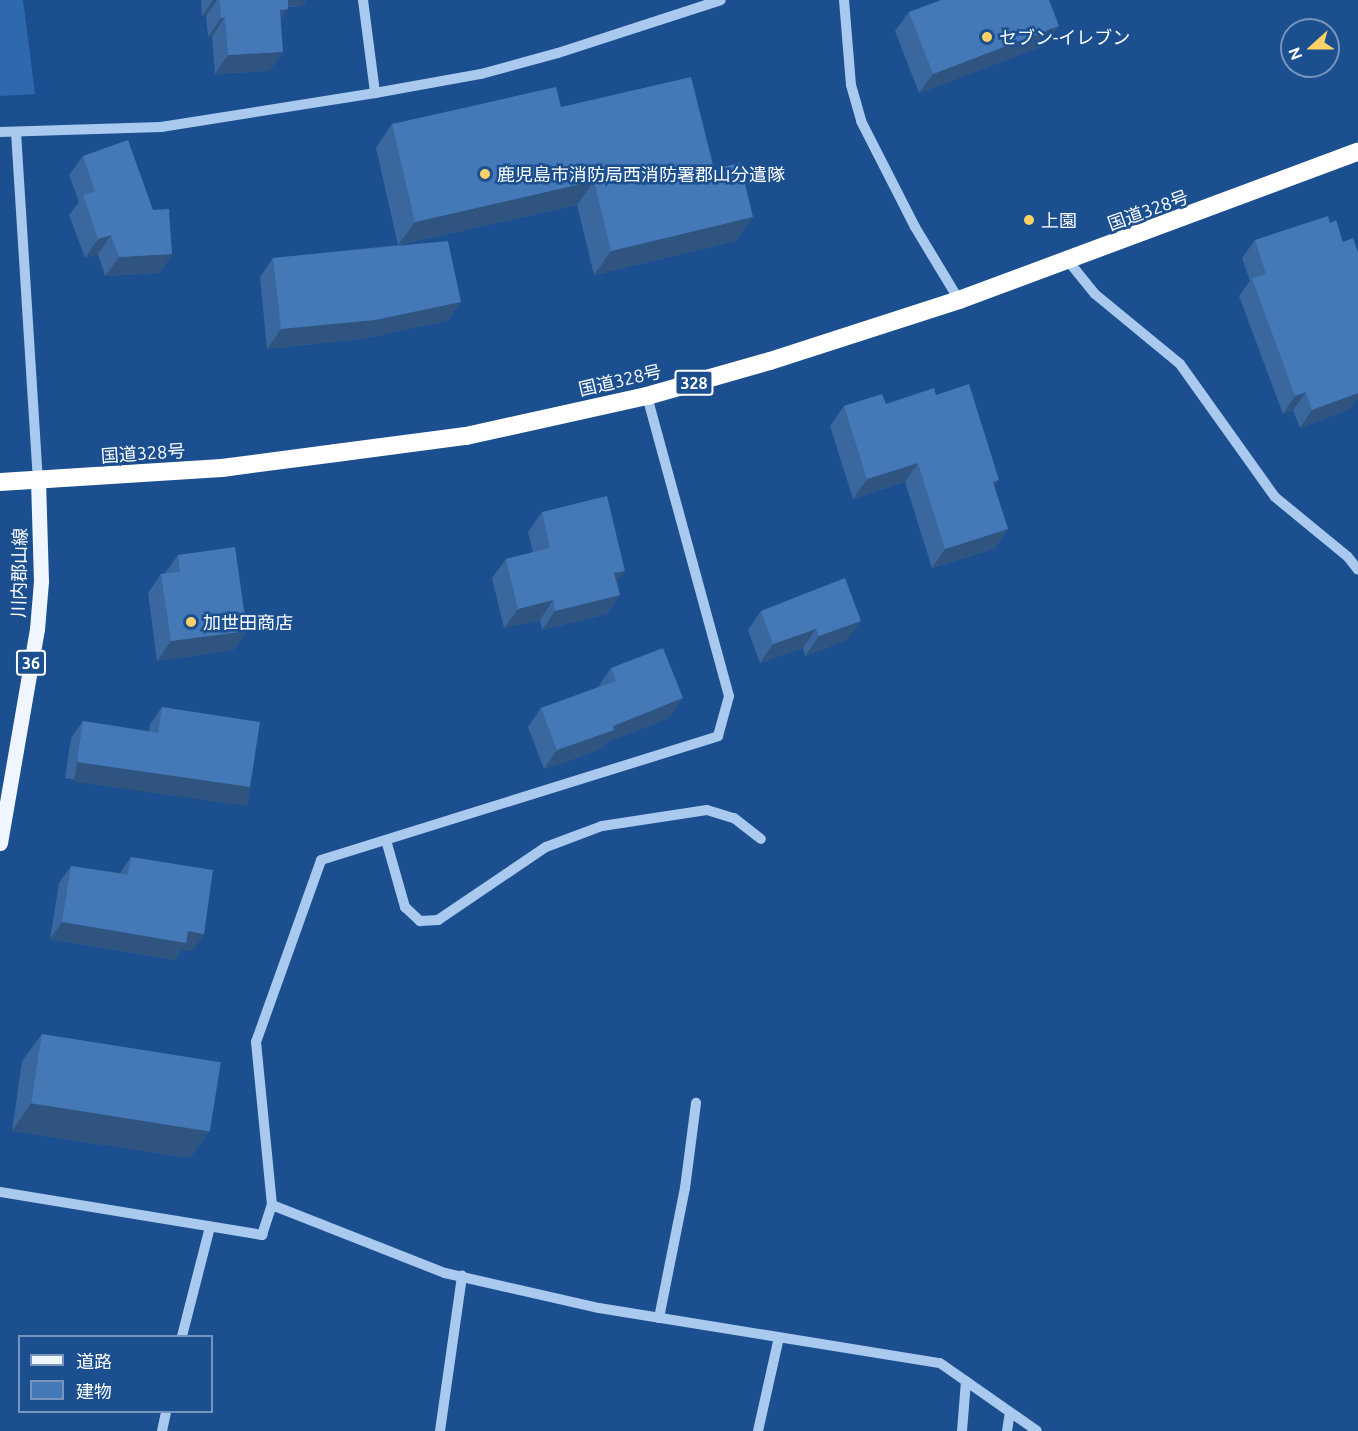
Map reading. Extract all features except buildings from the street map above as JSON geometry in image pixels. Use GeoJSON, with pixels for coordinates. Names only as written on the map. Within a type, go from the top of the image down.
{"type":"FeatureCollection","features":[{"type":"Feature","properties":{"kind":"highway","name":"国道328号"},"geometry":{"type":"LineString","coordinates":[[0,482],[222,468],[466,436],[646,396],[770,361],[959,300],[1069,262],[1358,152]]}},
{"type":"Feature","properties":{"kind":"main road","name":"川内郡山線"},"geometry":{"type":"LineString","coordinates":[[0,843],[37,628],[41,580],[38,481]]}},
{"type":"Feature","properties":{"kind":"street"},"geometry":{"type":"LineString","coordinates":[[363,0],[375,93]]}},
{"type":"Feature","properties":{"kind":"street"},"geometry":{"type":"LineString","coordinates":[[0,132],[161,127],[481,74],[536,59],[721,0]]}},
{"type":"Feature","properties":{"kind":"street"},"geometry":{"type":"LineString","coordinates":[[844,0],[851,85],[861,121],[915,227],[959,300]]}},
{"type":"Feature","properties":{"kind":"street"},"geometry":{"type":"LineString","coordinates":[[16,132],[38,481]]}},
{"type":"Feature","properties":{"kind":"street"},"geometry":{"type":"LineString","coordinates":[[1069,262],[1095,294],[1180,364],[1275,496],[1348,557],[1358,570]]}},
{"type":"Feature","properties":{"kind":"street"},"geometry":{"type":"LineString","coordinates":[[0,1192],[262,1235],[272,1205],[256,1042],[321,860],[718,736],[729,696],[646,396]]}},
{"type":"Feature","properties":{"kind":"street"},"geometry":{"type":"LineString","coordinates":[[386,840],[405,907],[420,921],[438,920],[546,847],[602,826],[707,810],[734,818],[760,839]]}},
{"type":"Feature","properties":{"kind":"street"},"geometry":{"type":"LineString","coordinates":[[659,1317],[686,1188],[696,1103]]}},
{"type":"Feature","properties":{"kind":"street"},"geometry":{"type":"LineString","coordinates":[[272,1205],[445,1273],[599,1308],[940,1363],[1036,1431]]}},
{"type":"Feature","properties":{"kind":"street"},"geometry":{"type":"LineString","coordinates":[[182,1335],[210,1227]]}},
{"type":"Feature","properties":{"kind":"street"},"geometry":{"type":"LineString","coordinates":[[440,1431],[462,1276]]}},
{"type":"Feature","properties":{"kind":"street"},"geometry":{"type":"LineString","coordinates":[[758,1431],[778,1336]]}},
{"type":"Feature","properties":{"kind":"street"},"geometry":{"type":"LineString","coordinates":[[962,1431],[966,1381]]}},
{"type":"Feature","properties":{"kind":"street"},"geometry":{"type":"LineString","coordinates":[[1007,1431],[1010,1412]]}},
{"type":"Feature","properties":{"kind":"street"},"geometry":{"type":"LineString","coordinates":[[162,1431],[166,1413]]}},
{"type":"Feature","properties":{"kind":"shaded area"},"geometry":{"type":"Polygon","coordinates":[[[0,0],[23,0],[35,94],[0,96],[0,0]]]}},
{"type":"Feature","properties":{"kind":"place","name":"セブン-イレブン"},"geometry":{"type":"Point","coordinates":[987,37]}},
{"type":"Feature","properties":{"kind":"place","name":"鹿児島市消防局西消防署郡山分遣隊"},"geometry":{"type":"Point","coordinates":[485,174]}},
{"type":"Feature","properties":{"kind":"place","name":"上園"},"geometry":{"type":"Point","coordinates":[1029,220]}},
{"type":"Feature","properties":{"kind":"place","name":"加世田商店"},"geometry":{"type":"Point","coordinates":[191,622]}}]}
